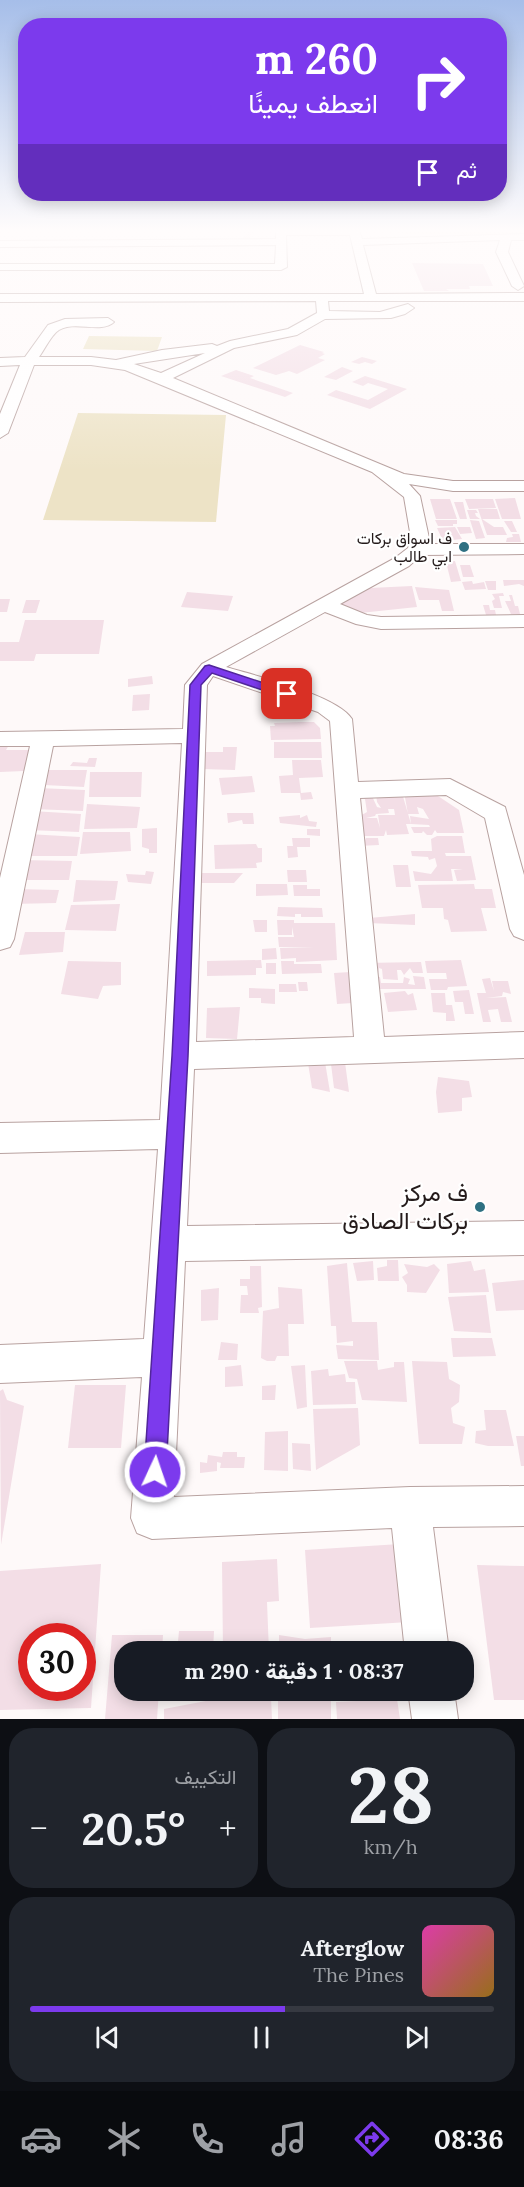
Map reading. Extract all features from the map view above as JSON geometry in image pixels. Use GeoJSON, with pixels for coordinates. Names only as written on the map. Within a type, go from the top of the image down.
{"type":"FeatureCollection","features":[{"type":"Feature","properties":{"kind":"street"},"geometry":{"type":"LineString","coordinates":[[323,310],[323,315]]}},
{"type":"Feature","properties":{"kind":"street"},"geometry":{"type":"LineString","coordinates":[[0,362],[115,364],[292,333],[323,315],[368,316],[407,310]]}},
{"type":"Feature","properties":{"kind":"street"},"geometry":{"type":"LineString","coordinates":[[0,433],[5,407],[29,362],[53,328],[64,323],[108,322]]}},
{"type":"Feature","properties":{"kind":"street"},"geometry":{"type":"LineString","coordinates":[[161,378],[230,345]]}},
{"type":"Feature","properties":{"kind":"street"},"geometry":{"type":"LineString","coordinates":[[115,364],[161,378],[400,478],[439,485],[524,486]]}},
{"type":"Feature","properties":{"kind":"street"},"geometry":{"type":"LineString","coordinates":[[379,470],[412,496],[420,532],[416,550],[402,562],[209,668],[196,685],[176,1134],[152,1518],[410,1507],[524,1506]]}},
{"type":"Feature","properties":{"kind":"street"},"geometry":{"type":"LineString","coordinates":[[412,496],[439,485]]}},
{"type":"Feature","properties":{"kind":"street"},"geometry":{"type":"LineString","coordinates":[[416,550],[524,549]]}},
{"type":"Feature","properties":{"kind":"street"},"geometry":{"type":"LineString","coordinates":[[324,605],[363,620],[381,623],[524,621]]}},
{"type":"Feature","properties":{"kind":"street"},"geometry":{"type":"LineString","coordinates":[[209,668],[326,707],[337,715],[342,724],[370,1050]]}},
{"type":"Feature","properties":{"kind":"street"},"geometry":{"type":"LineString","coordinates":[[0,739],[194,736]]}},
{"type":"Feature","properties":{"kind":"street"},"geometry":{"type":"LineString","coordinates":[[0,939],[43,738]]}},
{"type":"Feature","properties":{"kind":"street"},"geometry":{"type":"LineString","coordinates":[[348,790],[450,787],[496,813],[520,893],[524,929]]}},
{"type":"Feature","properties":{"kind":"street"},"geometry":{"type":"LineString","coordinates":[[180,1056],[524,1045]]}},
{"type":"Feature","properties":{"kind":"street"},"geometry":{"type":"LineString","coordinates":[[0,1138],[176,1134]]}},
{"type":"Feature","properties":{"kind":"street"},"geometry":{"type":"LineString","coordinates":[[169,1244],[524,1238]]}},
{"type":"Feature","properties":{"kind":"street"},"geometry":{"type":"LineString","coordinates":[[0,1364],[162,1357]]}},
{"type":"Feature","properties":{"kind":"street"},"geometry":{"type":"LineString","coordinates":[[410,1507],[426,1641]]}},
{"type":"Feature","properties":{"kind":"street"},"geometry":{"type":"LineString","coordinates":[[433,1701],[435,1719]]}},
{"type":"Feature","properties":{"kind":"shaded area"},"geometry":{"type":"Polygon","coordinates":[[[89,336],[162,337],[157,351],[83,349],[89,336]]]}},
{"type":"Feature","properties":{"kind":"shaded area"},"geometry":{"type":"Polygon","coordinates":[[[78,413],[226,415],[216,522],[43,520],[78,413]]]}},
{"type":"Feature","properties":{"kind":"building"},"geometry":{"type":"Polygon","coordinates":[[[300,345],[324,352],[322,353],[325,354],[318,358],[325,360],[297,374],[289,371],[276,375],[253,368],[300,345]]]}},
{"type":"Feature","properties":{"kind":"building"},"geometry":{"type":"Polygon","coordinates":[[[362,357],[377,361],[372,364],[351,362],[362,357]]]}},
{"type":"Feature","properties":{"kind":"building"},"geometry":{"type":"Polygon","coordinates":[[[342,367],[353,371],[336,380],[324,377],[342,367]]]}},
{"type":"Feature","properties":{"kind":"building"},"geometry":{"type":"Polygon","coordinates":[[[236,370],[254,376],[250,378],[293,393],[285,397],[221,376],[236,370]]]}},
{"type":"Feature","properties":{"kind":"building"},"geometry":{"type":"Polygon","coordinates":[[[365,376],[407,389],[370,409],[327,395],[336,390],[368,400],[388,389],[368,383],[363,386],[352,382],[365,376]]]}},
{"type":"Feature","properties":{"kind":"building"},"geometry":{"type":"Polygon","coordinates":[[[515,498],[521,519],[502,519],[495,499],[515,498]]]}},
{"type":"Feature","properties":{"kind":"building"},"geometry":{"type":"Polygon","coordinates":[[[430,499],[450,499],[457,519],[436,519],[430,499]]]}},
{"type":"Feature","properties":{"kind":"building"},"geometry":{"type":"Polygon","coordinates":[[[465,499],[493,499],[496,508],[469,509],[465,499]]]}},
{"type":"Feature","properties":{"kind":"building"},"geometry":{"type":"Polygon","coordinates":[[[454,502],[463,502],[467,519],[460,519],[454,502]]]}},
{"type":"Feature","properties":{"kind":"building"},"geometry":{"type":"Polygon","coordinates":[[[478,509],[497,509],[500,519],[482,519],[494,527],[503,527],[507,535],[487,535],[478,509]]]}},
{"type":"Feature","properties":{"kind":"building"},"geometry":{"type":"Polygon","coordinates":[[[467,510],[476,510],[478,513],[475,513],[476,516],[480,519],[470,519],[467,510]]]}},
{"type":"Feature","properties":{"kind":"building"},"geometry":{"type":"Polygon","coordinates":[[[435,520],[457,520],[457,524],[438,526],[435,520]]]}},
{"type":"Feature","properties":{"kind":"building"},"geometry":{"type":"Polygon","coordinates":[[[470,520],[479,521],[485,538],[476,539],[470,520]]]}},
{"type":"Feature","properties":{"kind":"building"},"geometry":{"type":"Polygon","coordinates":[[[504,521],[512,521],[517,532],[511,532],[504,521]]]}},
{"type":"Feature","properties":{"kind":"building"},"geometry":{"type":"Polygon","coordinates":[[[455,527],[462,539],[443,541],[437,528],[455,527]]]}},
{"type":"Feature","properties":{"kind":"building"},"geometry":{"type":"Polygon","coordinates":[[[457,527],[470,527],[472,533],[460,534],[457,527]]]}},
{"type":"Feature","properties":{"kind":"building"},"geometry":{"type":"Polygon","coordinates":[[[512,534],[519,534],[521,542],[506,542],[507,538],[513,537],[512,534]]]}},
{"type":"Feature","properties":{"kind":"building"},"geometry":{"type":"Polygon","coordinates":[[[455,561],[461,581],[451,582],[446,562],[455,561]]]}},
{"type":"Feature","properties":{"kind":"building"},"geometry":{"type":"Polygon","coordinates":[[[460,565],[470,565],[474,577],[463,577],[460,565]]]}},
{"type":"Feature","properties":{"kind":"building"},"geometry":{"type":"Polygon","coordinates":[[[503,580],[524,580],[524,586],[519,584],[504,586],[503,580]]]}},
{"type":"Feature","properties":{"kind":"building"},"geometry":{"type":"Polygon","coordinates":[[[472,581],[473,584],[484,582],[486,589],[465,590],[462,582],[472,581]]]}},
{"type":"Feature","properties":{"kind":"building"},"geometry":{"type":"Polygon","coordinates":[[[485,581],[496,581],[496,590],[488,590],[485,581]]]}},
{"type":"Feature","properties":{"kind":"building"},"geometry":{"type":"Polygon","coordinates":[[[412,586],[417,607],[360,613],[339,605],[370,588],[412,586]]]}},
{"type":"Feature","properties":{"kind":"building"},"geometry":{"type":"Polygon","coordinates":[[[415,587],[449,590],[454,611],[442,611],[439,600],[419,600],[415,587]]]}},
{"type":"Feature","properties":{"kind":"building"},"geometry":{"type":"Polygon","coordinates":[[[187,592],[233,596],[228,611],[181,607],[187,592]]]}},
{"type":"Feature","properties":{"kind":"building"},"geometry":{"type":"Polygon","coordinates":[[[503,593],[504,596],[499,596],[502,608],[494,608],[492,601],[495,599],[492,594],[503,593]]]}},
{"type":"Feature","properties":{"kind":"building"},"geometry":{"type":"Polygon","coordinates":[[[509,595],[512,595],[520,614],[511,614],[505,601],[511,601],[509,595]]]}},
{"type":"Feature","properties":{"kind":"building"},"geometry":{"type":"Polygon","coordinates":[[[0,599],[10,599],[7,612],[0,612],[0,599]]]}},
{"type":"Feature","properties":{"kind":"building"},"geometry":{"type":"Polygon","coordinates":[[[26,600],[40,600],[36,613],[22,613],[26,600]]]}},
{"type":"Feature","properties":{"kind":"building"},"geometry":{"type":"Polygon","coordinates":[[[483,605],[489,605],[490,610],[495,610],[496,615],[486,615],[483,605]]]}},
{"type":"Feature","properties":{"kind":"building"},"geometry":{"type":"Polygon","coordinates":[[[25,620],[104,620],[99,654],[36,654],[34,661],[0,661],[0,642],[19,642],[25,620]]]}},
{"type":"Feature","properties":{"kind":"building"},"geometry":{"type":"Polygon","coordinates":[[[152,676],[153,684],[128,687],[128,679],[152,676]]]}},
{"type":"Feature","properties":{"kind":"building"},"geometry":{"type":"Polygon","coordinates":[[[150,694],[149,710],[132,711],[133,695],[150,694]]]}},
{"type":"Feature","properties":{"kind":"building"},"geometry":{"type":"Polygon","coordinates":[[[314,722],[320,728],[321,739],[271,740],[270,726],[275,726],[274,723],[314,722]]]}},
{"type":"Feature","properties":{"kind":"building"},"geometry":{"type":"Polygon","coordinates":[[[274,742],[321,742],[322,758],[274,758],[274,742]]]}},
{"type":"Feature","properties":{"kind":"building"},"geometry":{"type":"Polygon","coordinates":[[[9,745],[6,750],[30,750],[24,771],[0,772],[0,746],[9,745]]]}},
{"type":"Feature","properties":{"kind":"building"},"geometry":{"type":"Polygon","coordinates":[[[223,747],[237,747],[235,770],[202,769],[203,752],[223,752],[223,747]]]}},
{"type":"Feature","properties":{"kind":"building"},"geometry":{"type":"Polygon","coordinates":[[[89,758],[97,758],[95,767],[70,766],[73,762],[87,763],[89,758]]]}},
{"type":"Feature","properties":{"kind":"building"},"geometry":{"type":"Polygon","coordinates":[[[292,760],[321,760],[323,777],[299,778],[301,793],[311,792],[313,799],[301,800],[300,793],[281,793],[279,776],[293,775],[292,760]]]}},
{"type":"Feature","properties":{"kind":"building"},"geometry":{"type":"Polygon","coordinates":[[[45,770],[87,770],[84,787],[44,785],[45,770]]]}},
{"type":"Feature","properties":{"kind":"building"},"geometry":{"type":"Polygon","coordinates":[[[90,772],[142,772],[141,797],[89,797],[90,772]]]}},
{"type":"Feature","properties":{"kind":"building"},"geometry":{"type":"Polygon","coordinates":[[[252,776],[255,792],[222,795],[219,778],[252,776]]]}},
{"type":"Feature","properties":{"kind":"building"},"geometry":{"type":"Polygon","coordinates":[[[38,788],[85,790],[83,811],[33,809],[38,788]]]}},
{"type":"Feature","properties":{"kind":"building"},"geometry":{"type":"Polygon","coordinates":[[[404,792],[432,792],[459,810],[464,833],[437,833],[435,830],[432,835],[427,835],[423,831],[414,833],[411,827],[430,827],[429,825],[411,824],[410,816],[429,819],[423,809],[417,807],[419,814],[408,814],[404,792]]]}},
{"type":"Feature","properties":{"kind":"building"},"geometry":{"type":"Polygon","coordinates":[[[402,793],[411,824],[406,824],[409,834],[387,835],[386,830],[384,836],[360,836],[358,817],[367,812],[363,798],[371,794],[377,807],[381,808],[376,794],[402,793]],[[388,809],[389,813],[376,814],[366,818],[377,818],[380,828],[378,815],[395,815],[394,809],[388,809]]]}},
{"type":"Feature","properties":{"kind":"building"},"geometry":{"type":"Polygon","coordinates":[[[87,804],[140,807],[137,828],[84,829],[87,804]]]}},
{"type":"Feature","properties":{"kind":"building"},"geometry":{"type":"Polygon","coordinates":[[[32,811],[81,814],[79,832],[27,830],[32,811]]]}},
{"type":"Feature","properties":{"kind":"building"},"geometry":{"type":"Polygon","coordinates":[[[227,813],[253,813],[254,824],[243,824],[242,820],[228,823],[227,813]]]}},
{"type":"Feature","properties":{"kind":"building"},"geometry":{"type":"Polygon","coordinates":[[[300,815],[300,818],[307,815],[309,821],[317,822],[316,827],[280,823],[279,817],[300,815]]]}},
{"type":"Feature","properties":{"kind":"building"},"geometry":{"type":"Polygon","coordinates":[[[157,828],[157,853],[149,853],[149,849],[142,847],[142,829],[157,828]]]}},
{"type":"Feature","properties":{"kind":"building"},"geometry":{"type":"Polygon","coordinates":[[[307,829],[320,829],[320,836],[307,835],[307,829]]]}},
{"type":"Feature","properties":{"kind":"building"},"geometry":{"type":"Polygon","coordinates":[[[83,832],[130,832],[131,851],[80,854],[83,832]]]}},
{"type":"Feature","properties":{"kind":"building"},"geometry":{"type":"Polygon","coordinates":[[[28,834],[80,837],[77,856],[21,856],[28,834]]]}},
{"type":"Feature","properties":{"kind":"building"},"geometry":{"type":"Polygon","coordinates":[[[437,836],[462,836],[465,853],[445,853],[446,856],[471,856],[476,880],[457,881],[454,870],[463,869],[451,869],[453,881],[415,881],[413,871],[431,874],[437,866],[435,858],[429,860],[428,857],[412,856],[411,851],[432,851],[431,839],[437,836]]]}},
{"type":"Feature","properties":{"kind":"building"},"geometry":{"type":"Polygon","coordinates":[[[292,838],[310,838],[310,847],[297,847],[298,857],[288,858],[287,846],[293,846],[292,838]]]}},
{"type":"Feature","properties":{"kind":"building"},"geometry":{"type":"Polygon","coordinates":[[[378,838],[379,845],[358,846],[357,840],[378,838]]]}},
{"type":"Feature","properties":{"kind":"building"},"geometry":{"type":"Polygon","coordinates":[[[256,844],[258,848],[262,848],[262,862],[256,863],[257,868],[215,869],[214,845],[256,844]]]}},
{"type":"Feature","properties":{"kind":"building"},"geometry":{"type":"Polygon","coordinates":[[[20,860],[72,861],[69,880],[16,880],[20,860]]]}},
{"type":"Feature","properties":{"kind":"building"},"geometry":{"type":"Polygon","coordinates":[[[393,865],[408,865],[411,887],[396,887],[393,865]]]}},
{"type":"Feature","properties":{"kind":"building"},"geometry":{"type":"Polygon","coordinates":[[[287,870],[306,870],[307,882],[288,882],[287,870]]]}},
{"type":"Feature","properties":{"kind":"building"},"geometry":{"type":"Polygon","coordinates":[[[146,871],[154,872],[151,884],[128,882],[126,874],[145,875],[146,871]]]}},
{"type":"Feature","properties":{"kind":"building"},"geometry":{"type":"Polygon","coordinates":[[[196,873],[243,873],[234,883],[196,883],[196,873]]]}},
{"type":"Feature","properties":{"kind":"building"},"geometry":{"type":"Polygon","coordinates":[[[76,880],[118,881],[115,900],[73,902],[76,880]]]}},
{"type":"Feature","properties":{"kind":"building"},"geometry":{"type":"Polygon","coordinates":[[[256,884],[287,884],[288,895],[256,896],[256,884]]]}},
{"type":"Feature","properties":{"kind":"building"},"geometry":{"type":"Polygon","coordinates":[[[474,884],[475,889],[492,889],[496,908],[481,908],[487,931],[451,932],[448,920],[444,919],[443,908],[422,908],[418,885],[474,884]]]}},
{"type":"Feature","properties":{"kind":"building"},"geometry":{"type":"Polygon","coordinates":[[[293,885],[307,885],[307,889],[320,889],[320,896],[294,896],[293,885]]]}},
{"type":"Feature","properties":{"kind":"building"},"geometry":{"type":"Polygon","coordinates":[[[15,889],[59,890],[56,903],[12,904],[15,889]]]}},
{"type":"Feature","properties":{"kind":"building"},"geometry":{"type":"Polygon","coordinates":[[[120,904],[116,931],[65,930],[71,905],[120,904]]]}},
{"type":"Feature","properties":{"kind":"building"},"geometry":{"type":"Polygon","coordinates":[[[278,907],[322,908],[323,917],[301,917],[301,914],[295,914],[295,917],[277,916],[278,907]]]}},
{"type":"Feature","properties":{"kind":"building"},"geometry":{"type":"Polygon","coordinates":[[[415,914],[415,925],[368,923],[369,918],[415,914]]]}},
{"type":"Feature","properties":{"kind":"building"},"geometry":{"type":"Polygon","coordinates":[[[253,920],[267,920],[267,932],[255,932],[253,920]]]}},
{"type":"Feature","properties":{"kind":"building"},"geometry":{"type":"Polygon","coordinates":[[[277,920],[294,920],[294,923],[335,923],[337,960],[296,962],[296,958],[281,959],[280,948],[314,947],[279,947],[278,937],[294,937],[292,927],[292,935],[278,935],[277,920]]]}},
{"type":"Feature","properties":{"kind":"building"},"geometry":{"type":"Polygon","coordinates":[[[25,932],[65,932],[63,952],[19,955],[25,932]]]}},
{"type":"Feature","properties":{"kind":"building"},"geometry":{"type":"Polygon","coordinates":[[[276,948],[277,959],[262,960],[262,949],[276,948]]]}},
{"type":"Feature","properties":{"kind":"building"},"geometry":{"type":"Polygon","coordinates":[[[261,960],[262,968],[256,968],[256,975],[207,976],[207,961],[261,960]]]}},
{"type":"Feature","properties":{"kind":"building"},"geometry":{"type":"Polygon","coordinates":[[[461,960],[467,986],[431,990],[429,979],[447,979],[446,973],[427,973],[425,961],[461,960]]]}},
{"type":"Feature","properties":{"kind":"building"},"geometry":{"type":"Polygon","coordinates":[[[68,961],[121,962],[121,985],[103,986],[98,999],[61,994],[68,961]]]}},
{"type":"Feature","properties":{"kind":"building"},"geometry":{"type":"Polygon","coordinates":[[[281,961],[294,961],[294,964],[321,964],[322,973],[282,974],[281,961]]]}},
{"type":"Feature","properties":{"kind":"building"},"geometry":{"type":"Polygon","coordinates":[[[421,962],[423,973],[413,973],[410,968],[404,975],[401,970],[397,970],[398,980],[383,979],[382,969],[379,968],[378,974],[365,963],[421,962]]]}},
{"type":"Feature","properties":{"kind":"building"},"geometry":{"type":"Polygon","coordinates":[[[266,963],[276,963],[276,974],[266,974],[266,963]]]}},
{"type":"Feature","properties":{"kind":"building"},"geometry":{"type":"Polygon","coordinates":[[[351,972],[353,1003],[337,1004],[334,973],[351,972]]]}},
{"type":"Feature","properties":{"kind":"building"},"geometry":{"type":"Polygon","coordinates":[[[364,976],[380,977],[381,983],[403,983],[404,977],[410,979],[408,984],[415,985],[413,976],[424,977],[426,989],[376,989],[364,976]]]}},
{"type":"Feature","properties":{"kind":"building"},"geometry":{"type":"Polygon","coordinates":[[[490,978],[494,991],[492,981],[508,981],[511,994],[503,992],[502,996],[486,998],[506,997],[512,1022],[501,1022],[498,1009],[488,1010],[491,1022],[483,1022],[477,993],[486,993],[482,979],[490,978]]]}},
{"type":"Feature","properties":{"kind":"building"},"geometry":{"type":"Polygon","coordinates":[[[298,982],[307,982],[308,991],[299,991],[298,982]]]}},
{"type":"Feature","properties":{"kind":"building"},"geometry":{"type":"Polygon","coordinates":[[[279,984],[296,984],[297,992],[279,992],[279,984]]]}},
{"type":"Feature","properties":{"kind":"building"},"geometry":{"type":"Polygon","coordinates":[[[249,988],[275,989],[275,1004],[261,1003],[261,998],[249,998],[249,988]]]}},
{"type":"Feature","properties":{"kind":"building"},"geometry":{"type":"Polygon","coordinates":[[[469,990],[474,1014],[465,1014],[463,1002],[455,1002],[453,991],[469,990]]]}},
{"type":"Feature","properties":{"kind":"building"},"geometry":{"type":"Polygon","coordinates":[[[405,991],[408,995],[413,993],[417,1010],[388,1012],[384,993],[405,991]]]}},
{"type":"Feature","properties":{"kind":"building"},"geometry":{"type":"Polygon","coordinates":[[[431,993],[445,993],[446,1005],[452,1005],[455,1021],[446,1021],[446,1013],[433,1012],[431,993]]]}},
{"type":"Feature","properties":{"kind":"building"},"geometry":{"type":"Polygon","coordinates":[[[240,1007],[237,1039],[206,1038],[207,1008],[240,1007]]]}},
{"type":"Feature","properties":{"kind":"building"},"geometry":{"type":"Polygon","coordinates":[[[344,1055],[349,1092],[334,1088],[330,1056],[344,1055]]]}},
{"type":"Feature","properties":{"kind":"building"},"geometry":{"type":"Polygon","coordinates":[[[324,1056],[330,1092],[312,1088],[307,1057],[324,1056]]]}},
{"type":"Feature","properties":{"kind":"building"},"geometry":{"type":"Polygon","coordinates":[[[438,1077],[469,1081],[472,1097],[462,1098],[462,1111],[438,1113],[436,1092],[438,1077]]]}},
{"type":"Feature","properties":{"kind":"building"},"geometry":{"type":"Polygon","coordinates":[[[387,1260],[398,1260],[399,1281],[378,1281],[377,1268],[387,1266],[387,1260]]]}},
{"type":"Feature","properties":{"kind":"building"},"geometry":{"type":"Polygon","coordinates":[[[373,1261],[374,1280],[357,1281],[353,1263],[373,1261]]]}},
{"type":"Feature","properties":{"kind":"building"},"geometry":{"type":"Polygon","coordinates":[[[471,1261],[474,1271],[485,1269],[489,1292],[449,1293],[447,1264],[471,1261]]]}},
{"type":"Feature","properties":{"kind":"building"},"geometry":{"type":"Polygon","coordinates":[[[347,1263],[352,1322],[377,1322],[379,1360],[338,1359],[336,1345],[353,1346],[353,1341],[337,1343],[336,1326],[331,1326],[327,1266],[347,1263]]]}},
{"type":"Feature","properties":{"kind":"building"},"geometry":{"type":"Polygon","coordinates":[[[404,1264],[427,1267],[434,1264],[440,1270],[426,1293],[407,1292],[407,1285],[402,1277],[408,1273],[404,1264]]]}},
{"type":"Feature","properties":{"kind":"building"},"geometry":{"type":"Polygon","coordinates":[[[250,1266],[261,1266],[262,1307],[258,1308],[259,1313],[240,1313],[241,1295],[248,1295],[247,1286],[240,1286],[240,1279],[250,1279],[250,1266]]]}},
{"type":"Feature","properties":{"kind":"building"},"geometry":{"type":"Polygon","coordinates":[[[524,1280],[524,1310],[496,1311],[492,1283],[524,1280]]]}},
{"type":"Feature","properties":{"kind":"building"},"geometry":{"type":"Polygon","coordinates":[[[278,1287],[302,1289],[304,1324],[288,1324],[289,1356],[277,1356],[275,1361],[267,1361],[261,1358],[263,1311],[279,1308],[278,1287]]]}},
{"type":"Feature","properties":{"kind":"building"},"geometry":{"type":"Polygon","coordinates":[[[219,1288],[218,1320],[201,1321],[201,1290],[219,1288]]]}},
{"type":"Feature","properties":{"kind":"building"},"geometry":{"type":"Polygon","coordinates":[[[486,1295],[491,1333],[454,1331],[448,1297],[486,1295]]]}},
{"type":"Feature","properties":{"kind":"building"},"geometry":{"type":"Polygon","coordinates":[[[451,1338],[492,1338],[496,1356],[453,1357],[451,1338]]]}},
{"type":"Feature","properties":{"kind":"building"},"geometry":{"type":"Polygon","coordinates":[[[221,1342],[238,1344],[237,1360],[218,1360],[221,1342]]]}},
{"type":"Feature","properties":{"kind":"building"},"geometry":{"type":"Polygon","coordinates":[[[344,1361],[377,1361],[378,1370],[394,1367],[394,1362],[404,1362],[407,1402],[362,1400],[357,1379],[349,1378],[344,1361]]]}},
{"type":"Feature","properties":{"kind":"building"},"geometry":{"type":"Polygon","coordinates":[[[412,1361],[447,1362],[449,1379],[460,1385],[459,1402],[451,1408],[453,1423],[465,1427],[462,1444],[419,1444],[412,1361]]]}},
{"type":"Feature","properties":{"kind":"building"},"geometry":{"type":"Polygon","coordinates":[[[241,1365],[243,1386],[225,1387],[225,1367],[241,1365]]]}},
{"type":"Feature","properties":{"kind":"building"},"geometry":{"type":"Polygon","coordinates":[[[305,1365],[307,1407],[297,1409],[291,1366],[305,1365]]]}},
{"type":"Feature","properties":{"kind":"building"},"geometry":{"type":"Polygon","coordinates":[[[328,1369],[329,1376],[345,1374],[346,1382],[355,1382],[356,1404],[313,1405],[311,1371],[328,1369]]]}},
{"type":"Feature","properties":{"kind":"building"},"geometry":{"type":"Polygon","coordinates":[[[75,1385],[126,1385],[121,1448],[68,1448],[75,1385]]]}},
{"type":"Feature","properties":{"kind":"building"},"geometry":{"type":"Polygon","coordinates":[[[276,1385],[275,1400],[262,1400],[262,1386],[276,1385]]]}},
{"type":"Feature","properties":{"kind":"building"},"geometry":{"type":"Polygon","coordinates":[[[3,1389],[7,1400],[24,1406],[1,1545],[0,1391],[3,1389]]]}},
{"type":"Feature","properties":{"kind":"building"},"geometry":{"type":"Polygon","coordinates":[[[358,1408],[360,1445],[316,1470],[313,1409],[358,1408]]]}},
{"type":"Feature","properties":{"kind":"building"},"geometry":{"type":"Polygon","coordinates":[[[484,1410],[506,1410],[514,1446],[488,1446],[475,1443],[476,1431],[486,1430],[484,1410]]]}},
{"type":"Feature","properties":{"kind":"building"},"geometry":{"type":"Polygon","coordinates":[[[288,1431],[288,1471],[264,1470],[265,1432],[288,1431]]]}},
{"type":"Feature","properties":{"kind":"building"},"geometry":{"type":"Polygon","coordinates":[[[516,1436],[524,1436],[524,1466],[521,1466],[516,1436]]]}},
{"type":"Feature","properties":{"kind":"building"},"geometry":{"type":"Polygon","coordinates":[[[292,1443],[310,1444],[311,1471],[293,1469],[292,1443]]]}},
{"type":"Feature","properties":{"kind":"building"},"geometry":{"type":"Polygon","coordinates":[[[223,1452],[237,1452],[237,1457],[245,1457],[244,1468],[220,1468],[221,1463],[217,1462],[217,1471],[200,1473],[200,1462],[207,1463],[208,1455],[222,1457],[223,1452]]]}},
{"type":"Feature","properties":{"kind":"building"},"geometry":{"type":"Polygon","coordinates":[[[400,1544],[409,1622],[310,1628],[305,1550],[400,1544]]]}},
{"type":"Feature","properties":{"kind":"building"},"geometry":{"type":"Polygon","coordinates":[[[277,1559],[279,1601],[267,1602],[269,1641],[223,1641],[222,1562],[277,1559]]]}},
{"type":"Feature","properties":{"kind":"building"},"geometry":{"type":"Polygon","coordinates":[[[101,1564],[96,1636],[96,1623],[18,1623],[18,1701],[91,1701],[91,1708],[0,1710],[0,1571],[101,1564]]]}},
{"type":"Feature","properties":{"kind":"building"},"geometry":{"type":"Polygon","coordinates":[[[477,1565],[524,1566],[524,1700],[494,1700],[477,1565]]]}},
{"type":"Feature","properties":{"kind":"building"},"geometry":{"type":"Polygon","coordinates":[[[179,1631],[214,1631],[214,1641],[178,1641],[179,1631]]]}},
{"type":"Feature","properties":{"kind":"building"},"geometry":{"type":"Polygon","coordinates":[[[112,1635],[163,1635],[163,1641],[114,1641],[114,1701],[158,1701],[157,1719],[105,1719],[112,1635]]]}},
{"type":"Feature","properties":{"kind":"building"},"geometry":{"type":"Polygon","coordinates":[[[279,1635],[305,1639],[331,1637],[331,1641],[279,1641],[279,1635]]]}},
{"type":"Feature","properties":{"kind":"building"},"geometry":{"type":"Polygon","coordinates":[[[206,1701],[271,1701],[272,1719],[164,1719],[164,1709],[206,1701]]]}},
{"type":"Feature","properties":{"kind":"building"},"geometry":{"type":"Polygon","coordinates":[[[278,1701],[331,1701],[331,1719],[278,1719],[278,1701]]]}},
{"type":"Feature","properties":{"kind":"building"},"geometry":{"type":"Polygon","coordinates":[[[397,1701],[400,1719],[337,1719],[336,1702],[397,1701]]]}},
{"type":"Feature","properties":{"kind":"place","name":"ف اسواق بركات ابي طالب"},"geometry":{"type":"Point","coordinates":[464,547]}},
{"type":"Feature","properties":{"kind":"place","name":"ف مركز بركات الصادق"},"geometry":{"type":"Point","coordinates":[480,1207]}},
{"type":"Feature","properties":{"kind":"route"},"geometry":{"type":"LineString","coordinates":[[155,1472],[180,1056],[196,685],[198,679],[209,668],[287,694]]}}]}
